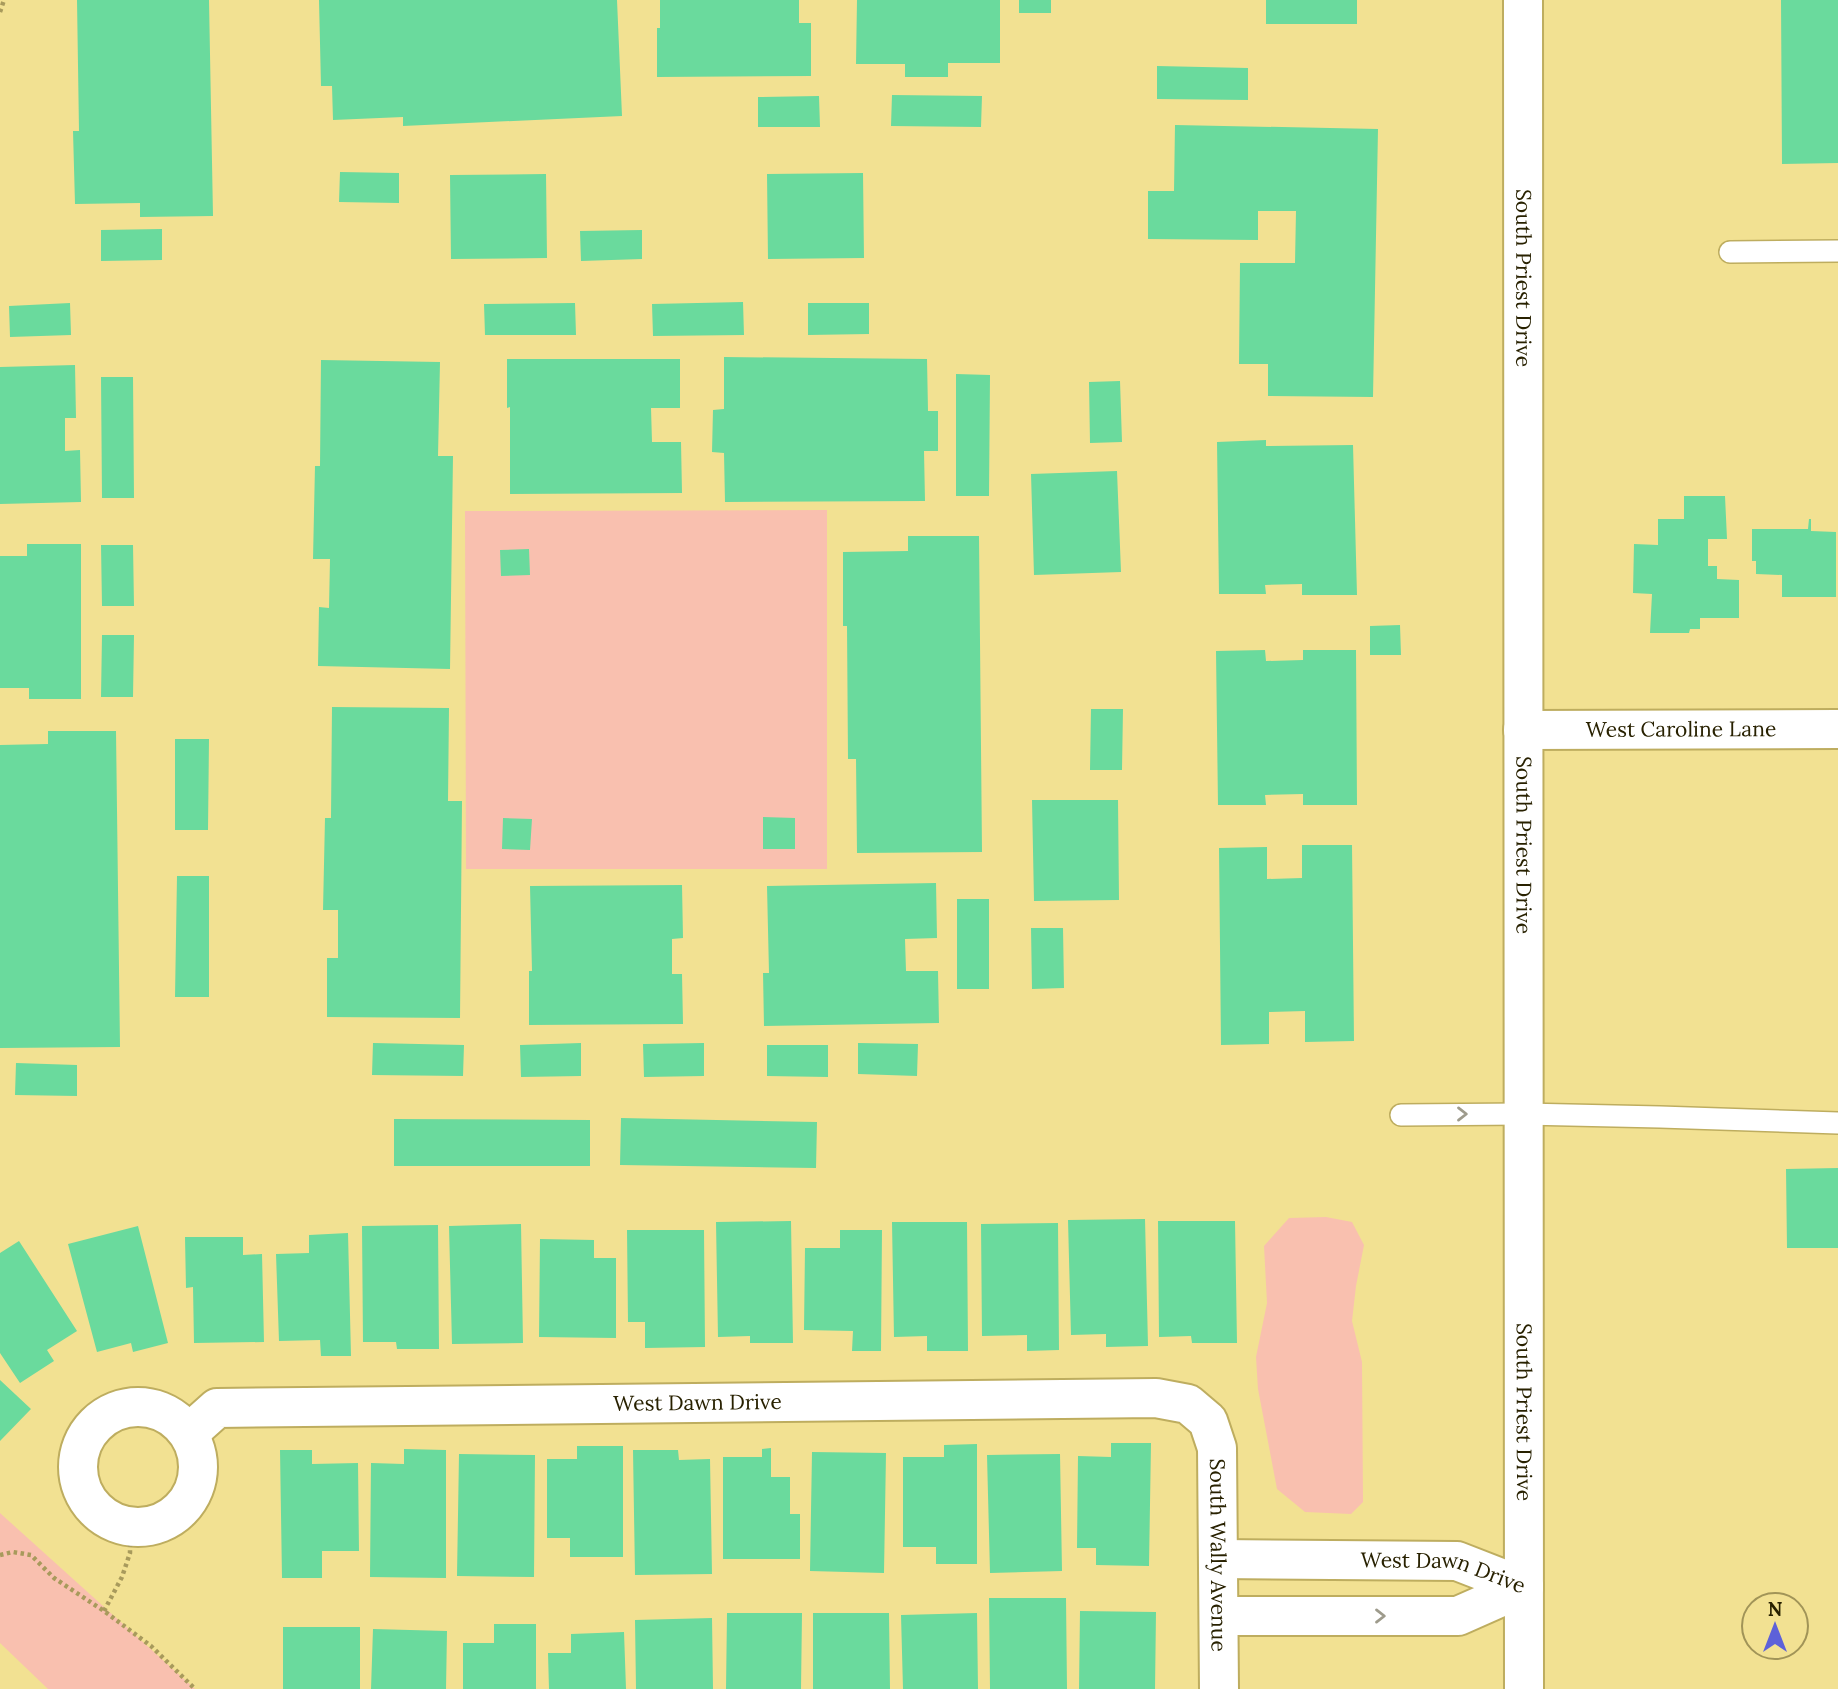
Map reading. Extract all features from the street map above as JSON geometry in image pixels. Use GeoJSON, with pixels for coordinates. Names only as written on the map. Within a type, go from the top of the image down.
{"type":"FeatureCollection","features":[{"type":"Feature","properties":{"kind":"street","name":"South Priest Drive"},"geometry":{"type":"LineString","coordinates":[[1522,0],[1524,1689]]}},
{"type":"Feature","properties":{"kind":"street","name":"West Caroline Lane"},"geometry":{"type":"LineString","coordinates":[[1522,730],[1838,729]]}},
{"type":"Feature","properties":{"kind":"street","name":"West Dawn Drive"},"geometry":{"type":"LineString","coordinates":[[189,1433],[217,1408],[286,1407],[1156,1398],[1188,1404],[1208,1421]]}},
{"type":"Feature","properties":{"kind":"street"},"geometry":{"type":"LineString","coordinates":[[138,1406],[158,1409],[175,1418],[189,1433],[197,1451],[199,1470],[194,1490],[184,1507],[169,1519],[150,1526],[130,1527],[111,1521],[94,1509],[82,1492],[77,1473],[79,1452],[86,1434],[100,1419],[118,1409],[138,1406]]}},
{"type":"Feature","properties":{"kind":"street","name":"South Wally Avenue"},"geometry":{"type":"LineString","coordinates":[[1208,1421],[1217,1448],[1219,1689]]}},
{"type":"Feature","properties":{"kind":"street","name":"West Dawn Drive"},"geometry":{"type":"LineString","coordinates":[[1219,1559],[1457,1561],[1524,1587]]}},
{"type":"Feature","properties":{"kind":"street"},"geometry":{"type":"LineString","coordinates":[[1319,1560],[1319,1616]]}},
{"type":"Feature","properties":{"kind":"street","name":"West Dawn Drive"},"geometry":{"type":"LineString","coordinates":[[1219,1616],[1458,1616],[1524,1587]]}},
{"type":"Feature","properties":{"kind":"lane"},"geometry":{"type":"LineString","coordinates":[[1730,252],[1838,251]]}},
{"type":"Feature","properties":{"kind":"lane"},"geometry":{"type":"LineString","coordinates":[[1401,1115],[1522,1114],[1838,1123]]}},
{"type":"Feature","properties":{"kind":"path"},"geometry":{"type":"LineString","coordinates":[[0,12],[4,0]]}},
{"type":"Feature","properties":{"kind":"path"},"geometry":{"type":"LineString","coordinates":[[104,1611],[122,1577],[130,1553],[130,1527]]}},
{"type":"Feature","properties":{"kind":"path"},"geometry":{"type":"LineString","coordinates":[[0,1555],[13,1552],[31,1555],[54,1578],[151,1646],[195,1689]]}},
{"type":"Feature","properties":{"kind":"shaded area"},"geometry":{"type":"Polygon","coordinates":[[[827,510],[827,869],[466,869],[465,511],[827,510]]]}},
{"type":"Feature","properties":{"kind":"shaded area"},"geometry":{"type":"Polygon","coordinates":[[[1326,1217],[1352,1222],[1364,1245],[1352,1321],[1362,1362],[1363,1502],[1351,1514],[1305,1512],[1277,1489],[1258,1389],[1256,1357],[1267,1303],[1264,1246],[1289,1218],[1326,1217]]]}},
{"type":"Feature","properties":{"kind":"shaded area"},"geometry":{"type":"Polygon","coordinates":[[[0,1513],[195,1689],[48,1689],[0,1643],[0,1513]]]}},
{"type":"Feature","properties":{"kind":"building"},"geometry":{"type":"Polygon","coordinates":[[[77,0],[209,0],[213,216],[140,217],[140,203],[75,204],[73,131],[79,131],[77,0]]]}},
{"type":"Feature","properties":{"kind":"building"},"geometry":{"type":"Polygon","coordinates":[[[319,0],[617,0],[622,116],[403,126],[403,117],[333,120],[332,86],[321,86],[319,0]]]}},
{"type":"Feature","properties":{"kind":"building"},"geometry":{"type":"Polygon","coordinates":[[[660,0],[799,0],[799,23],[811,23],[811,76],[657,77],[660,0]]]}},
{"type":"Feature","properties":{"kind":"building"},"geometry":{"type":"Polygon","coordinates":[[[857,0],[1000,0],[1000,63],[948,63],[948,77],[905,77],[905,64],[856,64],[857,0]]]}},
{"type":"Feature","properties":{"kind":"building"},"geometry":{"type":"Polygon","coordinates":[[[1019,0],[1051,0],[1051,13],[1019,13],[1019,0]]]}},
{"type":"Feature","properties":{"kind":"building"},"geometry":{"type":"Polygon","coordinates":[[[1266,0],[1357,0],[1357,24],[1266,24],[1266,0]]]}},
{"type":"Feature","properties":{"kind":"building"},"geometry":{"type":"Polygon","coordinates":[[[1781,0],[1838,0],[1838,163],[1782,164],[1781,0]]]}},
{"type":"Feature","properties":{"kind":"building"},"geometry":{"type":"Polygon","coordinates":[[[1157,66],[1248,68],[1248,100],[1157,99],[1157,66]]]}},
{"type":"Feature","properties":{"kind":"building"},"geometry":{"type":"Polygon","coordinates":[[[892,95],[982,96],[981,127],[891,126],[892,95]]]}},
{"type":"Feature","properties":{"kind":"building"},"geometry":{"type":"Polygon","coordinates":[[[819,96],[820,127],[758,127],[758,97],[819,96]]]}},
{"type":"Feature","properties":{"kind":"building"},"geometry":{"type":"Polygon","coordinates":[[[1175,125],[1378,129],[1373,397],[1268,396],[1268,364],[1239,364],[1240,263],[1295,263],[1296,211],[1258,211],[1258,240],[1148,239],[1148,191],[1174,191],[1175,125]]]}},
{"type":"Feature","properties":{"kind":"building"},"geometry":{"type":"Polygon","coordinates":[[[340,172],[399,173],[399,203],[339,202],[340,172]]]}},
{"type":"Feature","properties":{"kind":"building"},"geometry":{"type":"Polygon","coordinates":[[[863,173],[864,258],[768,259],[767,174],[863,173]]]}},
{"type":"Feature","properties":{"kind":"building"},"geometry":{"type":"Polygon","coordinates":[[[546,174],[547,258],[451,259],[450,175],[546,174]]]}},
{"type":"Feature","properties":{"kind":"building"},"geometry":{"type":"Polygon","coordinates":[[[162,229],[162,260],[101,261],[101,230],[162,229]]]}},
{"type":"Feature","properties":{"kind":"building"},"geometry":{"type":"Polygon","coordinates":[[[642,230],[642,259],[581,261],[580,231],[642,230]]]}},
{"type":"Feature","properties":{"kind":"building"},"geometry":{"type":"Polygon","coordinates":[[[743,302],[744,335],[653,336],[652,304],[743,302]]]}},
{"type":"Feature","properties":{"kind":"building"},"geometry":{"type":"Polygon","coordinates":[[[70,303],[71,335],[10,337],[9,306],[70,303]]]}},
{"type":"Feature","properties":{"kind":"building"},"geometry":{"type":"Polygon","coordinates":[[[575,303],[576,335],[485,335],[484,304],[575,303]]]}},
{"type":"Feature","properties":{"kind":"building"},"geometry":{"type":"Polygon","coordinates":[[[808,303],[869,303],[869,334],[808,335],[808,303]]]}},
{"type":"Feature","properties":{"kind":"building"},"geometry":{"type":"Polygon","coordinates":[[[724,357],[927,359],[928,411],[938,411],[938,451],[924,451],[925,501],[725,502],[724,453],[712,452],[713,410],[724,409],[724,357]]]}},
{"type":"Feature","properties":{"kind":"building"},"geometry":{"type":"Polygon","coordinates":[[[507,359],[680,359],[680,408],[651,408],[652,442],[681,442],[682,493],[510,494],[507,359]]]}},
{"type":"Feature","properties":{"kind":"building"},"geometry":{"type":"Polygon","coordinates":[[[321,360],[440,362],[438,456],[453,456],[450,669],[318,666],[319,607],[329,608],[330,559],[313,559],[315,466],[320,466],[321,360]]]}},
{"type":"Feature","properties":{"kind":"building"},"geometry":{"type":"Polygon","coordinates":[[[75,365],[76,418],[65,418],[65,451],[80,450],[81,502],[0,504],[0,367],[75,365]]]}},
{"type":"Feature","properties":{"kind":"building"},"geometry":{"type":"Polygon","coordinates":[[[956,374],[990,375],[989,496],[956,496],[956,374]]]}},
{"type":"Feature","properties":{"kind":"building"},"geometry":{"type":"Polygon","coordinates":[[[101,377],[133,377],[134,498],[102,498],[101,377]]]}},
{"type":"Feature","properties":{"kind":"building"},"geometry":{"type":"Polygon","coordinates":[[[1120,381],[1122,442],[1090,443],[1089,382],[1120,381]]]}},
{"type":"Feature","properties":{"kind":"building"},"geometry":{"type":"Polygon","coordinates":[[[1266,440],[1266,446],[1353,445],[1357,595],[1302,595],[1302,584],[1265,585],[1266,594],[1219,594],[1217,442],[1266,440]]]}},
{"type":"Feature","properties":{"kind":"building"},"geometry":{"type":"Polygon","coordinates":[[[1117,471],[1121,572],[1034,575],[1031,474],[1117,471]]]}},
{"type":"Feature","properties":{"kind":"building"},"geometry":{"type":"Polygon","coordinates":[[[1684,496],[1725,496],[1727,539],[1708,539],[1708,566],[1717,566],[1717,579],[1739,580],[1739,618],[1700,618],[1700,629],[1690,629],[1689,633],[1650,633],[1652,594],[1633,593],[1634,544],[1658,545],[1658,519],[1684,519],[1684,496]]]}},
{"type":"Feature","properties":{"kind":"building"},"geometry":{"type":"Polygon","coordinates":[[[1809,519],[1811,531],[1836,532],[1836,597],[1782,597],[1782,575],[1756,574],[1756,561],[1752,561],[1752,529],[1808,529],[1809,519]]]}},
{"type":"Feature","properties":{"kind":"building"},"geometry":{"type":"Polygon","coordinates":[[[908,536],[979,536],[982,852],[857,853],[856,759],[848,759],[847,626],[843,626],[843,552],[908,551],[908,536]]]}},
{"type":"Feature","properties":{"kind":"building"},"geometry":{"type":"Polygon","coordinates":[[[27,544],[81,544],[81,699],[29,699],[29,688],[0,688],[0,556],[27,556],[27,544]]]}},
{"type":"Feature","properties":{"kind":"building"},"geometry":{"type":"Polygon","coordinates":[[[101,545],[133,545],[134,606],[102,606],[101,545]]]}},
{"type":"Feature","properties":{"kind":"building"},"geometry":{"type":"Polygon","coordinates":[[[529,549],[530,575],[501,576],[500,550],[529,549]]]}},
{"type":"Feature","properties":{"kind":"building"},"geometry":{"type":"Polygon","coordinates":[[[1400,625],[1401,655],[1370,655],[1370,626],[1400,625]]]}},
{"type":"Feature","properties":{"kind":"building"},"geometry":{"type":"Polygon","coordinates":[[[102,635],[134,635],[133,697],[101,697],[102,635]]]}},
{"type":"Feature","properties":{"kind":"building"},"geometry":{"type":"Polygon","coordinates":[[[1265,650],[1266,661],[1303,660],[1303,650],[1356,650],[1357,805],[1303,805],[1303,794],[1265,795],[1266,805],[1218,805],[1216,651],[1265,650]]]}},
{"type":"Feature","properties":{"kind":"building"},"geometry":{"type":"Polygon","coordinates":[[[332,707],[449,708],[448,801],[462,801],[460,1018],[327,1017],[327,958],[338,958],[338,910],[323,910],[325,818],[331,818],[332,707]]]}},
{"type":"Feature","properties":{"kind":"building"},"geometry":{"type":"Polygon","coordinates":[[[1091,709],[1123,709],[1122,770],[1090,770],[1091,709]]]}},
{"type":"Feature","properties":{"kind":"building"},"geometry":{"type":"Polygon","coordinates":[[[48,731],[116,731],[120,1047],[0,1048],[0,745],[48,744],[48,731]]]}},
{"type":"Feature","properties":{"kind":"building"},"geometry":{"type":"Polygon","coordinates":[[[175,739],[209,739],[208,830],[175,830],[175,739]]]}},
{"type":"Feature","properties":{"kind":"building"},"geometry":{"type":"Polygon","coordinates":[[[1032,800],[1118,800],[1119,900],[1034,901],[1032,800]]]}},
{"type":"Feature","properties":{"kind":"building"},"geometry":{"type":"Polygon","coordinates":[[[763,817],[795,818],[795,849],[763,849],[763,817]]]}},
{"type":"Feature","properties":{"kind":"building"},"geometry":{"type":"Polygon","coordinates":[[[503,818],[532,819],[530,850],[502,849],[503,818]]]}},
{"type":"Feature","properties":{"kind":"building"},"geometry":{"type":"Polygon","coordinates":[[[1302,845],[1352,845],[1354,1041],[1305,1042],[1305,1011],[1269,1012],[1269,1044],[1221,1045],[1219,848],[1267,847],[1267,879],[1302,878],[1302,845]]]}},
{"type":"Feature","properties":{"kind":"building"},"geometry":{"type":"Polygon","coordinates":[[[177,876],[209,876],[209,997],[175,997],[177,876]]]}},
{"type":"Feature","properties":{"kind":"building"},"geometry":{"type":"Polygon","coordinates":[[[936,883],[937,938],[905,939],[906,971],[938,971],[939,1023],[764,1026],[763,973],[769,973],[767,886],[936,883]]]}},
{"type":"Feature","properties":{"kind":"building"},"geometry":{"type":"Polygon","coordinates":[[[682,885],[683,938],[672,939],[672,974],[682,974],[683,1024],[529,1025],[529,971],[532,971],[530,886],[682,885]]]}},
{"type":"Feature","properties":{"kind":"building"},"geometry":{"type":"Polygon","coordinates":[[[957,899],[989,899],[989,989],[957,989],[957,899]]]}},
{"type":"Feature","properties":{"kind":"building"},"geometry":{"type":"Polygon","coordinates":[[[1031,928],[1063,928],[1064,988],[1032,989],[1031,928]]]}},
{"type":"Feature","properties":{"kind":"building"},"geometry":{"type":"Polygon","coordinates":[[[373,1043],[464,1045],[463,1076],[372,1075],[373,1043]]]}},
{"type":"Feature","properties":{"kind":"building"},"geometry":{"type":"Polygon","coordinates":[[[581,1043],[581,1076],[521,1077],[520,1045],[581,1043]]]}},
{"type":"Feature","properties":{"kind":"building"},"geometry":{"type":"Polygon","coordinates":[[[704,1043],[704,1076],[644,1077],[643,1044],[704,1043]]]}},
{"type":"Feature","properties":{"kind":"building"},"geometry":{"type":"Polygon","coordinates":[[[858,1043],[918,1044],[917,1076],[858,1074],[858,1043]]]}},
{"type":"Feature","properties":{"kind":"building"},"geometry":{"type":"Polygon","coordinates":[[[767,1045],[828,1045],[828,1077],[767,1076],[767,1045]]]}},
{"type":"Feature","properties":{"kind":"building"},"geometry":{"type":"Polygon","coordinates":[[[16,1063],[77,1065],[77,1096],[15,1095],[16,1063]]]}},
{"type":"Feature","properties":{"kind":"building"},"geometry":{"type":"Polygon","coordinates":[[[621,1118],[817,1122],[816,1168],[620,1165],[621,1118]]]}},
{"type":"Feature","properties":{"kind":"building"},"geometry":{"type":"Polygon","coordinates":[[[394,1119],[590,1120],[590,1166],[394,1166],[394,1119]]]}},
{"type":"Feature","properties":{"kind":"building"},"geometry":{"type":"Polygon","coordinates":[[[1838,1168],[1838,1248],[1787,1248],[1786,1169],[1838,1168]]]}},
{"type":"Feature","properties":{"kind":"building"},"geometry":{"type":"Polygon","coordinates":[[[1145,1219],[1148,1346],[1106,1347],[1106,1334],[1071,1335],[1068,1220],[1145,1219]]]}},
{"type":"Feature","properties":{"kind":"building"},"geometry":{"type":"Polygon","coordinates":[[[791,1221],[793,1343],[750,1343],[750,1336],[718,1337],[716,1222],[791,1221]]]}},
{"type":"Feature","properties":{"kind":"building"},"geometry":{"type":"Polygon","coordinates":[[[1158,1221],[1235,1221],[1237,1343],[1192,1343],[1191,1336],[1159,1337],[1158,1221]]]}},
{"type":"Feature","properties":{"kind":"building"},"geometry":{"type":"Polygon","coordinates":[[[892,1222],[967,1222],[968,1351],[927,1351],[927,1336],[894,1337],[892,1222]]]}},
{"type":"Feature","properties":{"kind":"building"},"geometry":{"type":"Polygon","coordinates":[[[1058,1223],[1059,1350],[1027,1351],[1027,1335],[982,1336],[981,1224],[1058,1223]]]}},
{"type":"Feature","properties":{"kind":"building"},"geometry":{"type":"Polygon","coordinates":[[[521,1224],[523,1343],[452,1344],[449,1226],[521,1224]]]}},
{"type":"Feature","properties":{"kind":"building"},"geometry":{"type":"Polygon","coordinates":[[[438,1225],[439,1349],[397,1349],[396,1342],[363,1342],[362,1226],[438,1225]]]}},
{"type":"Feature","properties":{"kind":"building"},"geometry":{"type":"Polygon","coordinates":[[[138,1226],[168,1343],[133,1352],[131,1343],[97,1352],[68,1244],[138,1226]]]}},
{"type":"Feature","properties":{"kind":"building"},"geometry":{"type":"Polygon","coordinates":[[[627,1230],[704,1230],[705,1347],[645,1348],[645,1322],[628,1322],[627,1230]]]}},
{"type":"Feature","properties":{"kind":"building"},"geometry":{"type":"Polygon","coordinates":[[[840,1230],[882,1230],[881,1351],[852,1351],[853,1331],[804,1330],[805,1248],[840,1248],[840,1230]]]}},
{"type":"Feature","properties":{"kind":"building"},"geometry":{"type":"Polygon","coordinates":[[[348,1233],[351,1356],[321,1356],[320,1340],[279,1341],[276,1254],[309,1253],[309,1235],[348,1233]]]}},
{"type":"Feature","properties":{"kind":"building"},"geometry":{"type":"Polygon","coordinates":[[[185,1237],[243,1237],[243,1255],[262,1254],[264,1342],[194,1343],[193,1287],[186,1288],[185,1237]]]}},
{"type":"Feature","properties":{"kind":"building"},"geometry":{"type":"Polygon","coordinates":[[[540,1239],[594,1240],[594,1258],[616,1258],[616,1338],[539,1337],[540,1239]]]}},
{"type":"Feature","properties":{"kind":"building"},"geometry":{"type":"Polygon","coordinates":[[[19,1241],[77,1331],[47,1350],[54,1361],[20,1383],[0,1353],[0,1253],[19,1241]]]}},
{"type":"Feature","properties":{"kind":"building"},"geometry":{"type":"Polygon","coordinates":[[[0,1380],[31,1409],[0,1441],[0,1380]]]}},
{"type":"Feature","properties":{"kind":"building"},"geometry":{"type":"Polygon","coordinates":[[[1111,1443],[1151,1443],[1149,1566],[1096,1565],[1096,1548],[1077,1548],[1078,1456],[1111,1457],[1111,1443]]]}},
{"type":"Feature","properties":{"kind":"building"},"geometry":{"type":"Polygon","coordinates":[[[977,1444],[977,1564],[936,1564],[936,1547],[903,1547],[903,1457],[944,1457],[944,1445],[977,1444]]]}},
{"type":"Feature","properties":{"kind":"building"},"geometry":{"type":"Polygon","coordinates":[[[577,1446],[623,1446],[623,1557],[570,1557],[570,1538],[547,1538],[547,1459],[577,1459],[577,1446]]]}},
{"type":"Feature","properties":{"kind":"building"},"geometry":{"type":"Polygon","coordinates":[[[771,1448],[771,1477],[790,1477],[790,1514],[800,1514],[800,1559],[723,1559],[723,1457],[762,1457],[762,1449],[771,1448]]]}},
{"type":"Feature","properties":{"kind":"building"},"geometry":{"type":"Polygon","coordinates":[[[404,1449],[446,1450],[446,1578],[370,1577],[371,1463],[404,1464],[404,1449]]]}},
{"type":"Feature","properties":{"kind":"building"},"geometry":{"type":"Polygon","coordinates":[[[280,1450],[312,1450],[312,1464],[358,1463],[359,1551],[322,1551],[322,1578],[282,1578],[280,1450]]]}},
{"type":"Feature","properties":{"kind":"building"},"geometry":{"type":"Polygon","coordinates":[[[633,1450],[678,1450],[679,1460],[710,1459],[712,1574],[635,1575],[633,1450]]]}},
{"type":"Feature","properties":{"kind":"building"},"geometry":{"type":"Polygon","coordinates":[[[812,1452],[886,1453],[884,1573],[810,1571],[812,1452]]]}},
{"type":"Feature","properties":{"kind":"building"},"geometry":{"type":"Polygon","coordinates":[[[459,1454],[535,1455],[534,1577],[457,1576],[459,1454]]]}},
{"type":"Feature","properties":{"kind":"building"},"geometry":{"type":"Polygon","coordinates":[[[1060,1454],[1062,1571],[990,1573],[987,1455],[1060,1454]]]}},
{"type":"Feature","properties":{"kind":"building"},"geometry":{"type":"Polygon","coordinates":[[[989,1598],[1066,1598],[1067,1689],[990,1689],[989,1598]]]}},
{"type":"Feature","properties":{"kind":"building"},"geometry":{"type":"Polygon","coordinates":[[[1080,1611],[1156,1612],[1155,1689],[1079,1689],[1080,1611]]]}},
{"type":"Feature","properties":{"kind":"building"},"geometry":{"type":"Polygon","coordinates":[[[727,1613],[802,1613],[801,1689],[726,1689],[727,1613]]]}},
{"type":"Feature","properties":{"kind":"building"},"geometry":{"type":"Polygon","coordinates":[[[813,1613],[889,1613],[890,1689],[813,1689],[813,1613]]]}},
{"type":"Feature","properties":{"kind":"building"},"geometry":{"type":"Polygon","coordinates":[[[977,1613],[978,1689],[903,1689],[901,1615],[977,1613]]]}},
{"type":"Feature","properties":{"kind":"building"},"geometry":{"type":"Polygon","coordinates":[[[712,1618],[713,1689],[636,1689],[635,1620],[712,1618]]]}},
{"type":"Feature","properties":{"kind":"building"},"geometry":{"type":"Polygon","coordinates":[[[494,1624],[536,1624],[536,1689],[463,1689],[463,1643],[494,1643],[494,1624]]]}},
{"type":"Feature","properties":{"kind":"building"},"geometry":{"type":"Polygon","coordinates":[[[283,1627],[360,1627],[360,1689],[283,1689],[283,1627]]]}},
{"type":"Feature","properties":{"kind":"building"},"geometry":{"type":"Polygon","coordinates":[[[373,1629],[447,1631],[446,1689],[371,1689],[373,1629]]]}},
{"type":"Feature","properties":{"kind":"building"},"geometry":{"type":"Polygon","coordinates":[[[624,1632],[626,1689],[549,1689],[548,1653],[571,1653],[571,1634],[624,1632]]]}}]}
